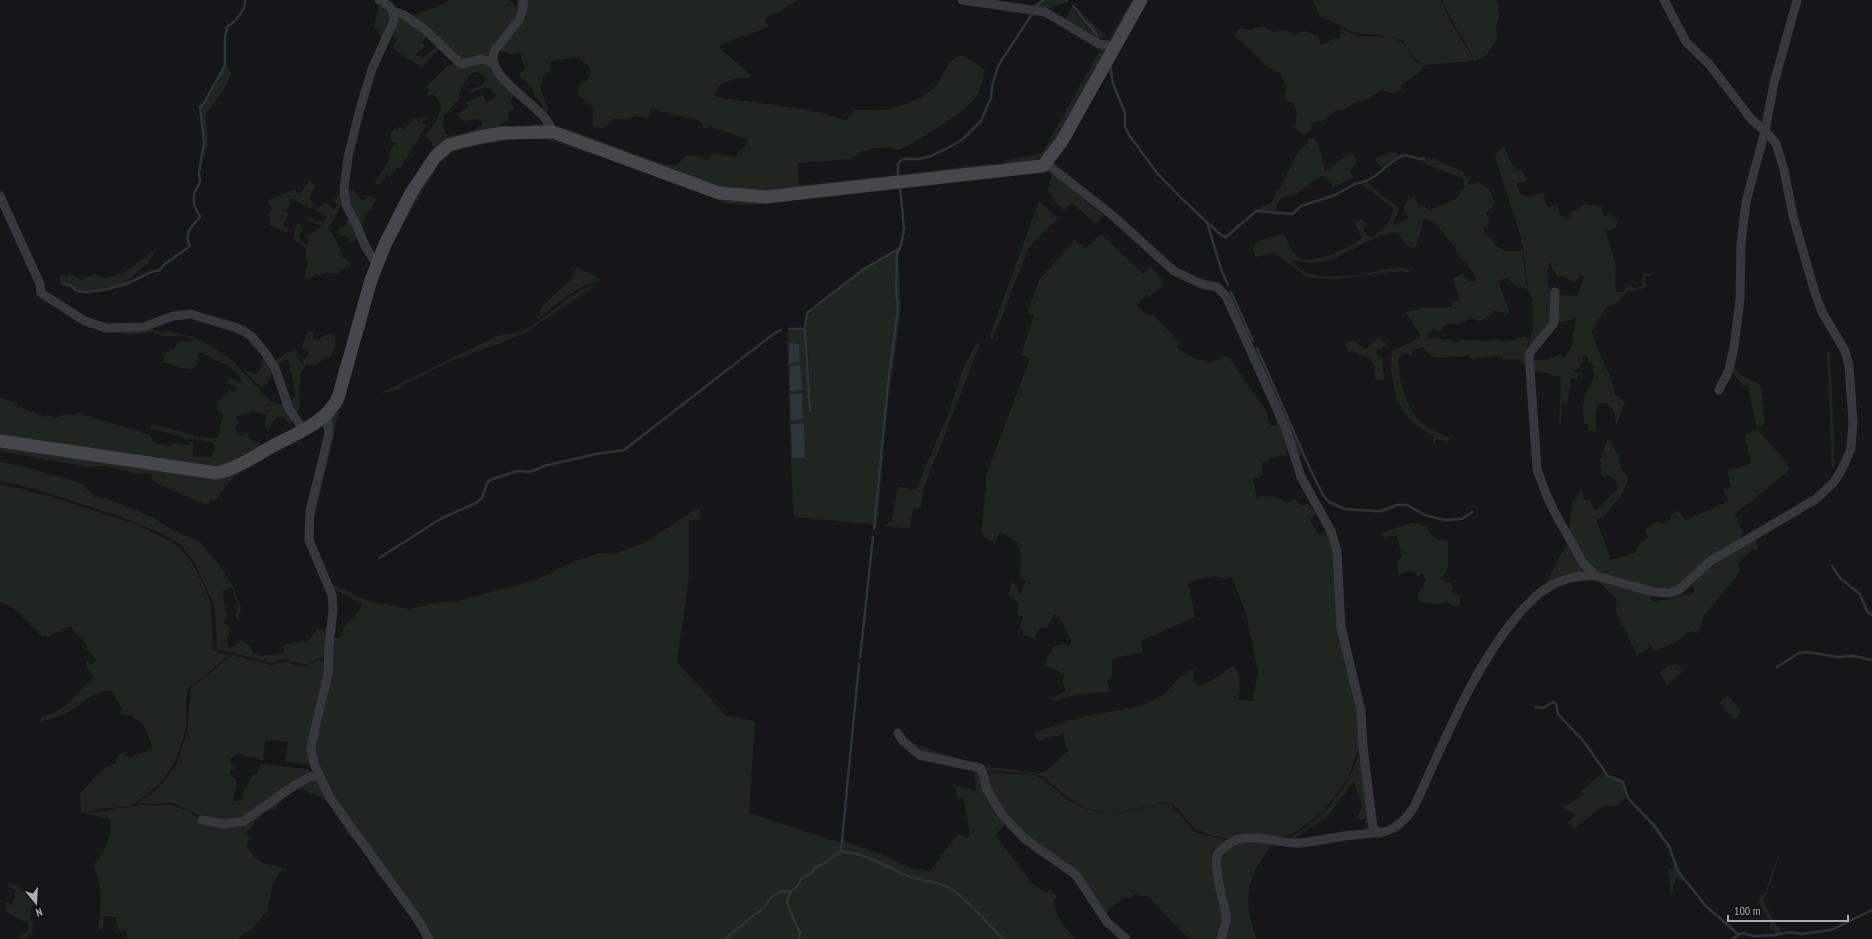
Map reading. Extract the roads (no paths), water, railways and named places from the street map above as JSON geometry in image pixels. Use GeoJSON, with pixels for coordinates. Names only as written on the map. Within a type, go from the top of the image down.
{"type":"FeatureCollection","features":[{"type":"Feature","properties":{"kind":"main road"},"geometry":{"type":"LineString","coordinates":[[0,441],[216,472],[224,471],[243,463],[304,430],[326,414],[334,406],[341,389],[376,263],[411,193],[441,150],[458,142],[517,132],[553,132],[719,193],[767,197],[1043,166],[1062,141],[1141,0]]}},
{"type":"Feature","properties":{"kind":"street"},"geometry":{"type":"LineString","coordinates":[[376,263],[365,246],[346,205],[344,199],[344,179],[360,109],[372,69],[393,27],[392,11],[389,6],[379,0]]}},
{"type":"Feature","properties":{"kind":"street"},"geometry":{"type":"LineString","coordinates":[[523,0],[521,15],[495,50],[493,54],[493,63],[500,75],[548,121],[553,132]]}},
{"type":"Feature","properties":{"kind":"street"},"geometry":{"type":"LineString","coordinates":[[962,0],[1045,12],[1099,44],[1114,46]]}},
{"type":"Feature","properties":{"kind":"street"},"geometry":{"type":"LineString","coordinates":[[1221,939],[1226,922],[1226,914],[1216,866],[1217,857],[1220,850],[1228,844],[1247,837],[1262,838],[1287,843],[1300,843],[1346,836],[1380,833],[1399,826],[1414,807],[1467,694],[1483,664],[1513,622],[1531,600],[1545,588],[1575,577],[1596,576],[1654,592],[1670,593],[1679,590],[1709,562],[1816,499],[1834,482],[1846,461],[1851,448],[1853,422],[1849,366],[1845,351],[1822,312],[1815,293],[1793,216],[1782,163],[1776,143],[1752,120],[1709,64],[1686,42],[1664,0]]}},
{"type":"Feature","properties":{"kind":"street"},"geometry":{"type":"LineString","coordinates":[[1719,390],[1729,370],[1734,347],[1740,300],[1741,244],[1746,202],[1765,131],[1774,83],[1797,0]]}},
{"type":"Feature","properties":{"kind":"street"},"geometry":{"type":"LineString","coordinates":[[392,11],[399,12],[422,27],[461,64],[482,60],[493,63]]}},
{"type":"Feature","properties":{"kind":"street"},"geometry":{"type":"LineString","coordinates":[[1047,162],[1052,168],[1112,215],[1164,264],[1186,277],[1202,284],[1217,287],[1222,290],[1228,300],[1286,429],[1301,476],[1331,531],[1335,542],[1337,551],[1341,627],[1362,711],[1362,747],[1373,828],[1380,833]]}},
{"type":"Feature","properties":{"kind":"street"},"geometry":{"type":"LineString","coordinates":[[0,196],[40,284],[42,293],[79,318],[106,328],[144,328],[173,316],[190,314],[234,327],[244,332],[251,336],[275,368],[289,410],[304,430]]}},
{"type":"Feature","properties":{"kind":"street"},"geometry":{"type":"LineString","coordinates":[[1555,292],[1554,323],[1529,354],[1535,456],[1543,487],[1554,511],[1583,563],[1596,576]]}},
{"type":"Feature","properties":{"kind":"street"},"geometry":{"type":"LineString","coordinates":[[326,414],[329,432],[310,511],[308,533],[309,540],[332,595],[333,610],[328,646],[328,674],[311,750],[318,776],[330,798],[416,917],[429,939]]}},
{"type":"Feature","properties":{"kind":"street"},"geometry":{"type":"LineString","coordinates":[[898,733],[902,740],[919,755],[980,768],[987,790],[1003,816],[1025,839],[1076,875],[1107,922],[1126,939]]}},
{"type":"Feature","properties":{"kind":"street"},"geometry":{"type":"LineString","coordinates":[[202,820],[225,824],[244,821],[289,789],[309,778],[318,776]]}},
{"type":"Feature","properties":{"kind":"waterway"},"geometry":{"type":"LineString","coordinates":[[64,284],[70,285],[77,291],[87,292],[103,290],[126,284],[151,272],[160,270],[165,264],[190,246],[187,237],[189,230],[200,217],[194,205],[194,194],[200,182],[199,173],[204,142],[200,107],[204,103],[225,65],[225,39],[227,27],[242,12],[245,0]]}},
{"type":"Feature","properties":{"kind":"waterway"},"geometry":{"type":"LineString","coordinates":[[1035,7],[1043,0]]}},
{"type":"Feature","properties":{"kind":"waterway"},"geometry":{"type":"LineString","coordinates":[[1073,6],[1098,37]]}},
{"type":"Feature","properties":{"kind":"waterway"},"geometry":{"type":"LineString","coordinates":[[898,176],[898,164],[900,161],[904,159],[918,159],[931,156],[962,140],[981,121],[991,98],[992,86],[998,66],[1032,14]]}},
{"type":"Feature","properties":{"kind":"waterway"},"geometry":{"type":"LineString","coordinates":[[1110,65],[1113,83],[1125,113],[1125,127],[1129,135],[1158,174],[1182,199],[1222,236],[1226,237],[1256,211],[1292,214],[1301,206],[1335,195],[1355,184],[1366,181],[1375,176],[1397,158],[1404,155],[1421,159],[1424,158]]}},
{"type":"Feature","properties":{"kind":"waterway"},"geometry":{"type":"LineString","coordinates":[[874,529],[888,383],[898,308],[896,290],[897,254],[901,245],[904,229],[900,186]]}},
{"type":"Feature","properties":{"kind":"waterway"},"geometry":{"type":"LineString","coordinates":[[1207,222],[1221,269],[1228,285]]}},
{"type":"Feature","properties":{"kind":"waterway"},"geometry":{"type":"LineString","coordinates":[[810,411],[805,329],[807,313],[864,269],[900,248]]}},
{"type":"Feature","properties":{"kind":"waterway"},"geometry":{"type":"LineString","coordinates":[[1231,292],[1253,341]]}},
{"type":"Feature","properties":{"kind":"waterway"},"geometry":{"type":"LineString","coordinates":[[789,329],[805,329]]}},
{"type":"Feature","properties":{"kind":"waterway"},"geometry":{"type":"LineString","coordinates":[[379,558],[442,518],[476,503],[482,498],[487,483],[490,480],[517,471],[530,472],[544,466],[596,454],[624,450],[772,335],[781,330]]}},
{"type":"Feature","properties":{"kind":"waterway"},"geometry":{"type":"LineString","coordinates":[[1257,348],[1311,471],[1323,495],[1329,502],[1345,509],[1373,511],[1382,511],[1397,505],[1407,505],[1425,515],[1445,520],[1462,519],[1472,512]]}},
{"type":"Feature","properties":{"kind":"waterway"},"geometry":{"type":"LineString","coordinates":[[860,658],[873,537]]}},
{"type":"Feature","properties":{"kind":"waterway"},"geometry":{"type":"LineString","coordinates":[[1832,566],[1840,578],[1860,594],[1867,611],[1872,615]]}},
{"type":"Feature","properties":{"kind":"waterway"},"geometry":{"type":"LineString","coordinates":[[1777,667],[1799,653],[1807,652],[1837,657],[1853,656],[1872,660]]}},
{"type":"Feature","properties":{"kind":"waterway"},"geometry":{"type":"LineString","coordinates":[[841,851],[859,664]]}},
{"type":"Feature","properties":{"kind":"waterway"},"geometry":{"type":"LineString","coordinates":[[1535,707],[1543,708],[1553,702],[1556,704],[1558,714],[1585,743],[1608,776],[1623,782],[1628,798],[1653,824],[1669,846],[1678,871],[1685,880],[1706,906],[1738,934]]}},
{"type":"Feature","properties":{"kind":"waterway"},"geometry":{"type":"LineString","coordinates":[[725,939],[762,909],[773,896],[796,888],[802,878],[812,873],[814,868],[827,862],[841,851],[865,857],[908,876],[947,887],[969,903],[1003,939]]}},
{"type":"Feature","properties":{"kind":"waterway"},"geometry":{"type":"LineString","coordinates":[[791,891],[787,900],[792,917],[800,932],[799,939]]}},
{"type":"Feature","properties":{"kind":"waterway"},"geometry":{"type":"LineString","coordinates":[[1732,939],[1742,933],[1754,936],[1775,935],[1790,932],[1801,934],[1831,930],[1872,910]]}}]}
